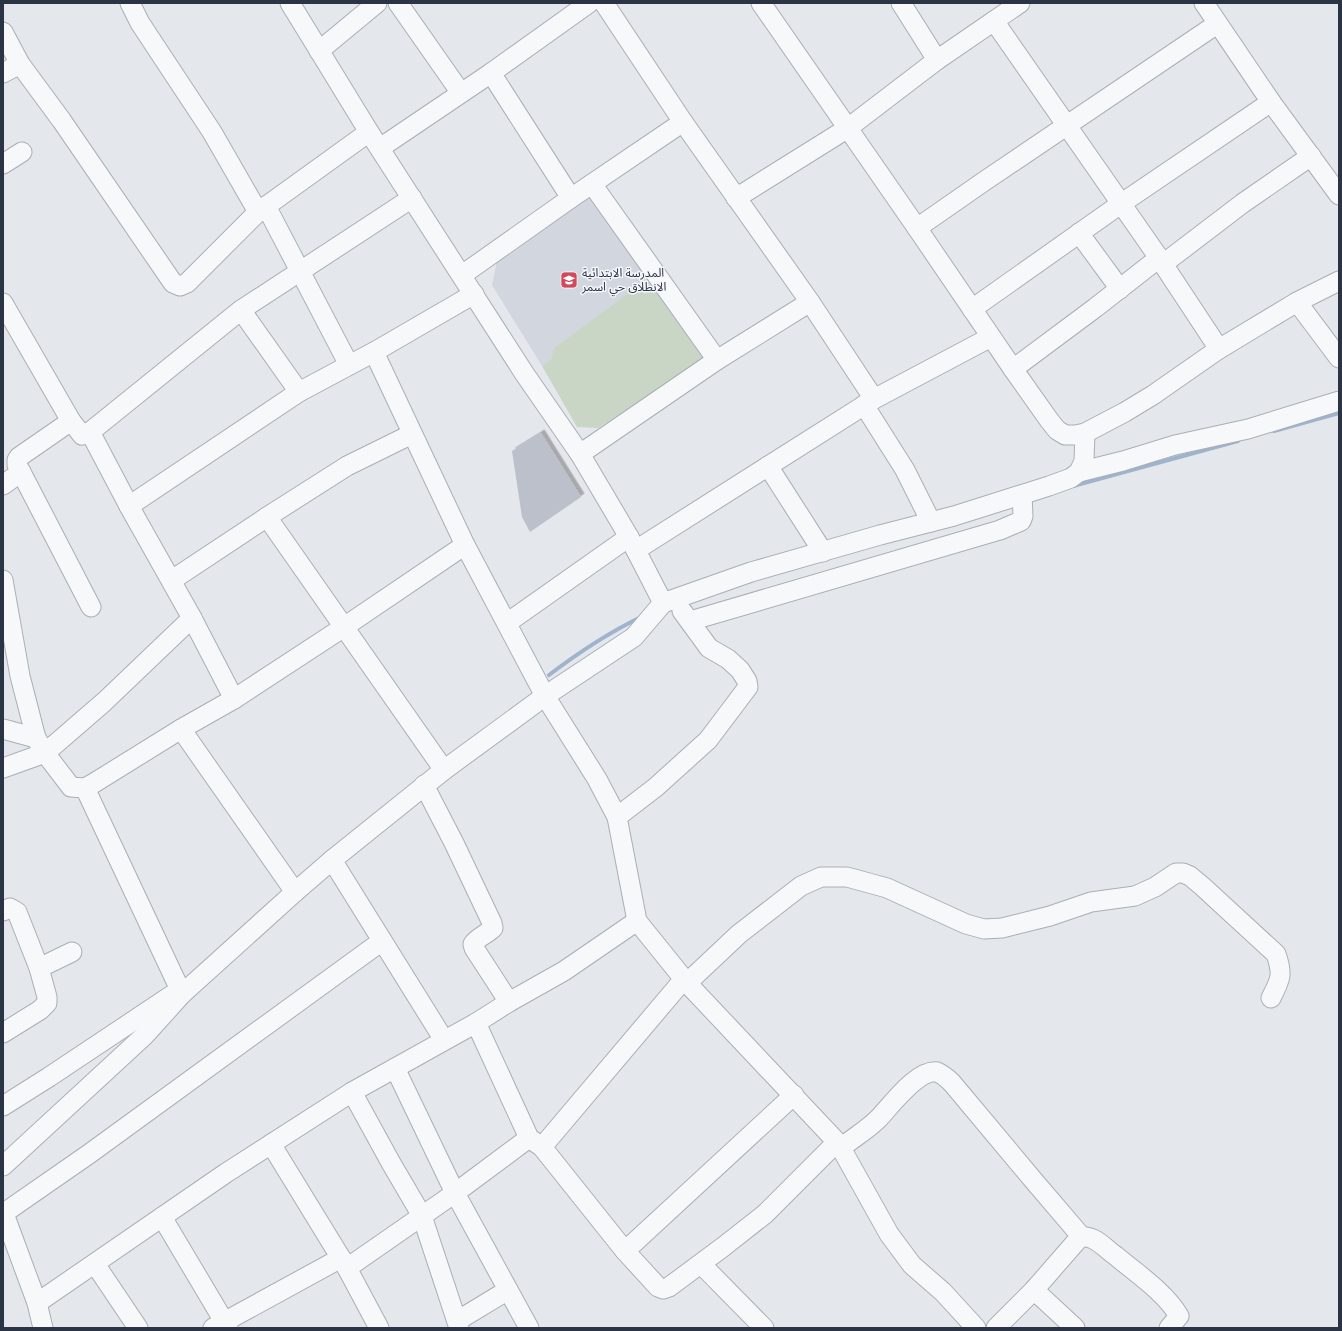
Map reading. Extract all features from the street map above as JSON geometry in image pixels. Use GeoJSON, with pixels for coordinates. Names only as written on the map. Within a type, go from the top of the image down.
{"type":"FeatureCollection","features":[{"type":"Feature","properties":{"kind":"street"},"geometry":{"type":"LineString","coordinates":[[130,3],[140,23],[262,209],[300,271],[349,366]]}},
{"type":"Feature","properties":{"kind":"street"},"geometry":{"type":"LineString","coordinates":[[290,3],[369,132],[524,373],[580,454],[668,601],[690,621],[709,648],[728,659],[740,670],[746,681],[748,687],[708,740],[656,787],[617,817]]}},
{"type":"Feature","properties":{"kind":"street"},"geometry":{"type":"LineString","coordinates":[[319,51],[377,3]]}},
{"type":"Feature","properties":{"kind":"street"},"geometry":{"type":"LineString","coordinates":[[398,3],[461,93]]}},
{"type":"Feature","properties":{"kind":"street"},"geometry":{"type":"LineString","coordinates":[[380,148],[492,73],[567,9],[589,3]]}},
{"type":"Feature","properties":{"kind":"street"},"geometry":{"type":"LineString","coordinates":[[604,3],[683,122],[810,302],[869,402],[931,522]]}},
{"type":"Feature","properties":{"kind":"street"},"geometry":{"type":"LineString","coordinates":[[763,3],[1012,369],[1049,420],[1065,435],[1085,433],[1125,412],[1153,395],[1219,349],[1297,302],[1339,281]]}},
{"type":"Feature","properties":{"kind":"street"},"geometry":{"type":"LineString","coordinates":[[901,3],[937,60]]}},
{"type":"Feature","properties":{"kind":"street"},"geometry":{"type":"LineString","coordinates":[[736,198],[848,128],[937,60],[1020,3]]}},
{"type":"Feature","properties":{"kind":"street"},"geometry":{"type":"LineString","coordinates":[[1204,3],[1271,102],[1339,195]]}},
{"type":"Feature","properties":{"kind":"street"},"geometry":{"type":"LineString","coordinates":[[994,21],[1066,126],[1122,203],[1219,349]]}},
{"type":"Feature","properties":{"kind":"street"},"geometry":{"type":"LineString","coordinates":[[917,228],[1217,24]]}},
{"type":"Feature","properties":{"kind":"street"},"geometry":{"type":"LineString","coordinates":[[3,32],[20,64],[62,121],[173,283],[180,286],[186,283],[262,209],[369,132]]}},
{"type":"Feature","properties":{"kind":"street"},"geometry":{"type":"LineString","coordinates":[[3,73],[20,64]]}},
{"type":"Feature","properties":{"kind":"street"},"geometry":{"type":"LineString","coordinates":[[492,73],[571,198]]}},
{"type":"Feature","properties":{"kind":"street"},"geometry":{"type":"LineString","coordinates":[[972,309],[1122,203],[1271,102]]}},
{"type":"Feature","properties":{"kind":"street"},"geometry":{"type":"LineString","coordinates":[[462,275],[571,198],[683,122]]}},
{"type":"Feature","properties":{"kind":"street"},"geometry":{"type":"LineString","coordinates":[[3,164],[22,152]]}},
{"type":"Feature","properties":{"kind":"street"},"geometry":{"type":"LineString","coordinates":[[1012,369],[1120,289],[1310,156]]}},
{"type":"Feature","properties":{"kind":"street"},"geometry":{"type":"LineString","coordinates":[[592,184],[717,360]]}},
{"type":"Feature","properties":{"kind":"street"},"geometry":{"type":"LineString","coordinates":[[3,303],[71,421],[82,434],[90,432],[241,310],[412,198]]}},
{"type":"Feature","properties":{"kind":"street"},"geometry":{"type":"LineString","coordinates":[[1079,233],[1120,289]]}},
{"type":"Feature","properties":{"kind":"street"},"geometry":{"type":"LineString","coordinates":[[129,506],[300,392],[374,352],[474,294]]}},
{"type":"Feature","properties":{"kind":"street"},"geometry":{"type":"LineString","coordinates":[[580,454],[717,360],[810,302]]}},
{"type":"Feature","properties":{"kind":"street"},"geometry":{"type":"LineString","coordinates":[[1297,302],[1339,358]]}},
{"type":"Feature","properties":{"kind":"street"},"geometry":{"type":"LineString","coordinates":[[241,310],[300,392]]}},
{"type":"Feature","properties":{"kind":"street"},"geometry":{"type":"LineString","coordinates":[[507,623],[632,543],[768,466],[869,402],[991,337]]}},
{"type":"Feature","properties":{"kind":"street"},"geometry":{"type":"LineString","coordinates":[[374,352],[465,545],[545,696],[597,780],[617,817],[637,921],[685,981],[794,1095],[839,1145],[889,1234],[912,1265],[943,1292],[976,1328]]}},
{"type":"Feature","properties":{"kind":"street"},"geometry":{"type":"LineString","coordinates":[[3,1106],[181,992],[332,860],[424,786],[545,696],[634,637],[668,601],[751,572],[1022,495],[1071,478],[1079,472],[1123,461],[1175,445],[1248,429],[1339,401]]}},
{"type":"Feature","properties":{"kind":"street"},"geometry":{"type":"LineString","coordinates":[[71,421],[16,460],[17,465],[91,607]]}},
{"type":"Feature","properties":{"kind":"street"},"geometry":{"type":"LineString","coordinates":[[90,432],[129,506],[172,580],[234,699]]}},
{"type":"Feature","properties":{"kind":"street"},"geometry":{"type":"LineString","coordinates":[[1079,472],[1084,461],[1085,433]]}},
{"type":"Feature","properties":{"kind":"street"},"geometry":{"type":"LineString","coordinates":[[172,580],[267,516],[347,466],[412,434]]}},
{"type":"Feature","properties":{"kind":"street"},"geometry":{"type":"LineString","coordinates":[[768,466],[823,552]]}},
{"type":"Feature","properties":{"kind":"street"},"geometry":{"type":"LineString","coordinates":[[3,484],[21,472]]}},
{"type":"Feature","properties":{"kind":"street"},"geometry":{"type":"LineString","coordinates":[[690,621],[1000,530],[1021,521],[1023,516],[1022,495]]}},
{"type":"Feature","properties":{"kind":"street"},"geometry":{"type":"LineString","coordinates":[[267,516],[444,770]]}},
{"type":"Feature","properties":{"kind":"street"},"geometry":{"type":"LineString","coordinates":[[3,580],[5,600],[20,676],[40,745],[71,787],[85,788],[94,784],[181,729],[234,699],[465,545]]}},
{"type":"Feature","properties":{"kind":"street"},"geometry":{"type":"LineString","coordinates":[[3,768],[104,702],[192,618]]}},
{"type":"Feature","properties":{"kind":"street"},"geometry":{"type":"LineString","coordinates":[[181,729],[295,892]]}},
{"type":"Feature","properties":{"kind":"street"},"geometry":{"type":"LineString","coordinates":[[3,730],[40,745]]}},
{"type":"Feature","properties":{"kind":"street"},"geometry":{"type":"LineString","coordinates":[[424,786],[454,842],[492,923],[493,928],[476,940],[473,944],[474,948],[509,1002]]}},
{"type":"Feature","properties":{"kind":"street"},"geometry":{"type":"LineString","coordinates":[[85,788],[181,992]]}},
{"type":"Feature","properties":{"kind":"street"},"geometry":{"type":"LineString","coordinates":[[332,860],[444,1040]]}},
{"type":"Feature","properties":{"kind":"street"},"geometry":{"type":"LineString","coordinates":[[162,1217],[221,1326],[344,1263],[422,1216],[535,1142],[685,981],[739,934],[801,886],[821,877],[847,877],[887,888],[966,924],[984,929],[1002,928],[1050,916],[1091,902],[1135,896],[1155,887],[1176,873],[1183,873],[1190,876],[1202,886],[1276,954],[1281,968],[1280,983],[1271,998]]}},
{"type":"Feature","properties":{"kind":"street"},"geometry":{"type":"LineString","coordinates":[[3,911],[10,908],[17,912],[39,968],[47,997],[44,1007],[3,1032]]}},
{"type":"Feature","properties":{"kind":"street"},"geometry":{"type":"LineString","coordinates":[[37,1303],[226,1173],[352,1092],[476,1023],[509,1002],[564,971],[637,921]]}},
{"type":"Feature","properties":{"kind":"street"},"geometry":{"type":"LineString","coordinates":[[43,1328],[37,1303],[3,1212],[89,1154],[382,941]]}},
{"type":"Feature","properties":{"kind":"street"},"geometry":{"type":"LineString","coordinates":[[39,968],[72,952]]}},
{"type":"Feature","properties":{"kind":"street"},"geometry":{"type":"LineString","coordinates":[[3,1166],[145,1035],[181,992]]}},
{"type":"Feature","properties":{"kind":"street"},"geometry":{"type":"LineString","coordinates":[[476,1023],[535,1142],[625,1251],[658,1287],[663,1289],[669,1287],[701,1264],[765,1214],[839,1145],[877,1120],[912,1083],[926,1074],[936,1072],[952,1082],[1081,1236],[1092,1238],[1103,1245],[1140,1274],[1168,1301],[1179,1316],[1169,1328]]}},
{"type":"Feature","properties":{"kind":"street"},"geometry":{"type":"LineString","coordinates":[[395,1068],[455,1193],[529,1328]]}},
{"type":"Feature","properties":{"kind":"street"},"geometry":{"type":"LineString","coordinates":[[352,1092],[422,1216],[458,1324],[508,1290]]}},
{"type":"Feature","properties":{"kind":"street"},"geometry":{"type":"LineString","coordinates":[[625,1251],[794,1095]]}},
{"type":"Feature","properties":{"kind":"street"},"geometry":{"type":"LineString","coordinates":[[271,1144],[344,1263],[379,1328]]}},
{"type":"Feature","properties":{"kind":"street"},"geometry":{"type":"LineString","coordinates":[[996,1328],[1034,1290],[1081,1236]]}},
{"type":"Feature","properties":{"kind":"street"},"geometry":{"type":"LineString","coordinates":[[95,1264],[138,1328]]}},
{"type":"Feature","properties":{"kind":"street"},"geometry":{"type":"LineString","coordinates":[[701,1264],[764,1328]]}},
{"type":"Feature","properties":{"kind":"street"},"geometry":{"type":"LineString","coordinates":[[1034,1290],[1074,1328]]}},
{"type":"Feature","properties":{"kind":"shaded area","name":"المدرسة الابتدائية الانطلاق حي اسمر"},"geometry":{"type":"Polygon","coordinates":[[[594,193],[652,275],[554,348],[551,359],[542,366],[492,285],[497,261],[594,193]]]}},
{"type":"Feature","properties":{"kind":"green space"},"geometry":{"type":"Polygon","coordinates":[[[652,275],[709,356],[598,428],[577,427],[542,366],[551,359],[554,348],[652,275]]]}},
{"type":"Feature","properties":{"kind":"building"},"geometry":{"type":"Polygon","coordinates":[[[541,433],[581,497],[530,532],[522,517],[512,451],[541,433]]]}},
{"type":"Feature","properties":{"kind":"waterway"},"geometry":{"type":"LineString","coordinates":[[1274,431],[1339,413]]}},
{"type":"Feature","properties":{"kind":"waterway"},"geometry":{"type":"LineString","coordinates":[[1073,486],[1238,441]]}},
{"type":"Feature","properties":{"kind":"waterway"},"geometry":{"type":"LineString","coordinates":[[549,675],[594,644],[641,617]]}},
{"type":"Feature","properties":{"kind":"place","name":"المدرسة الابتدائية الانطلاق حي اسمر"},"geometry":{"type":"Point","coordinates":[569,280]}}]}
